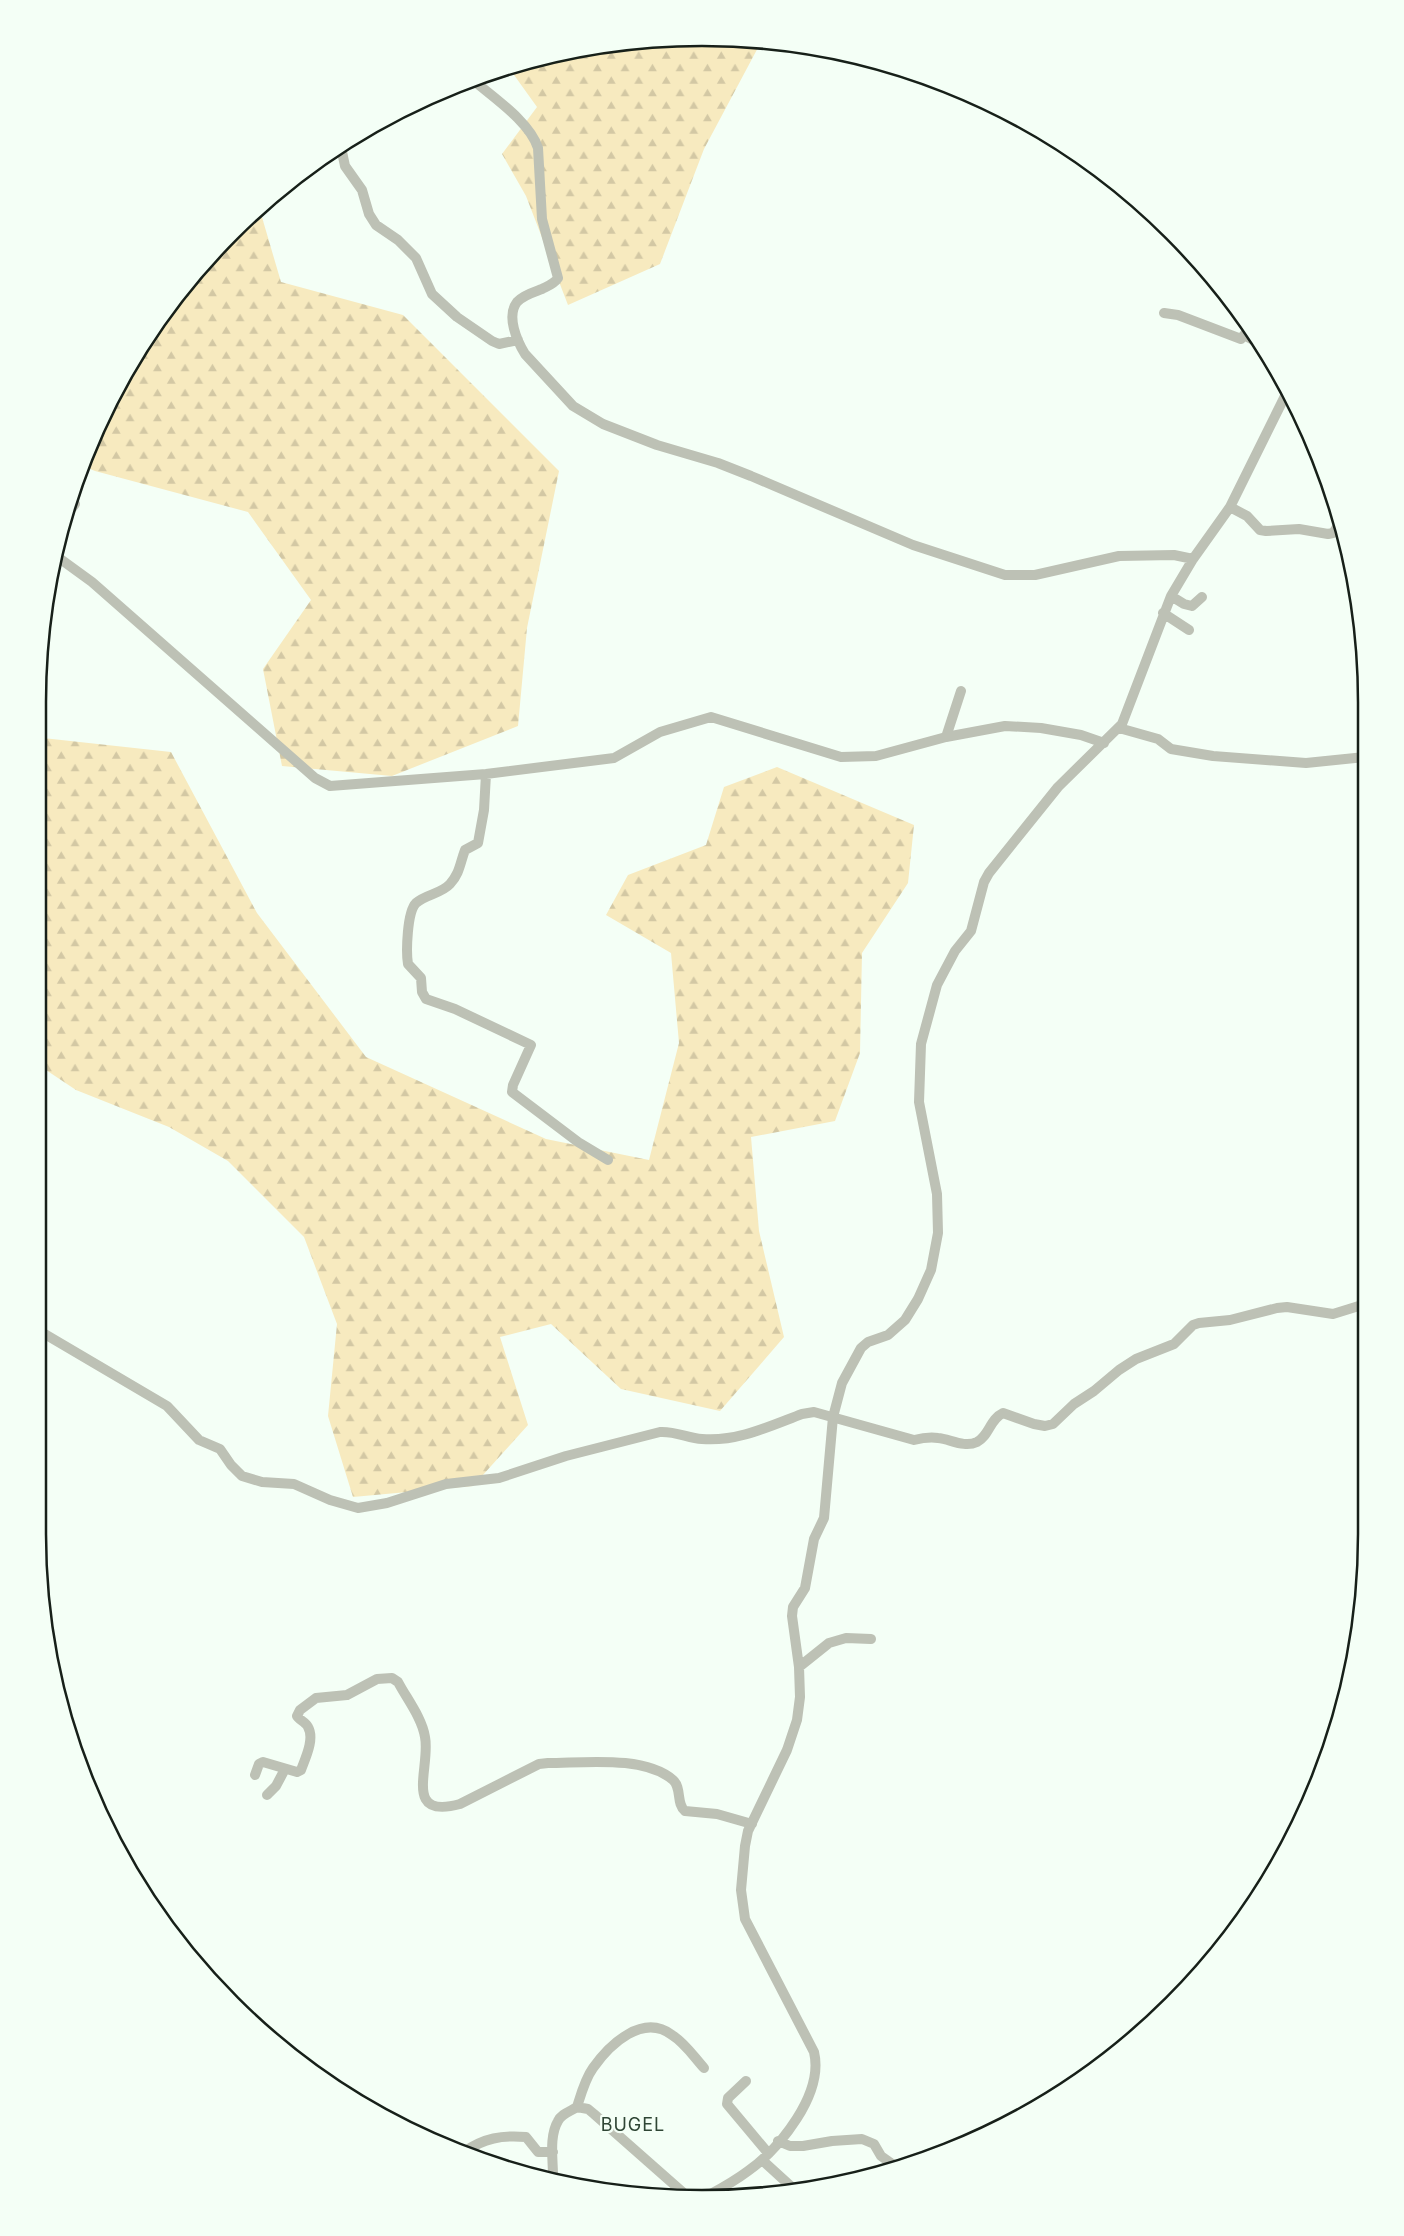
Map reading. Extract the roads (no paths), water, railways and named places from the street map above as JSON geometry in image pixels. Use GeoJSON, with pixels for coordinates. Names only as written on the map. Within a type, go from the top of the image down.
{"type":"FeatureCollection","features":[{"type":"Feature","properties":{"kind":"street"},"geometry":{"type":"LineString","coordinates":[[479,85],[524,125],[535,138],[538,148],[542,219],[558,278],[556,282],[523,297],[516,303],[512,314],[518,340],[525,354],[573,406],[603,424],[657,445],[718,463],[913,545],[1005,575],[1035,575],[1119,556],[1174,555],[1192,559]]}},
{"type":"Feature","properties":{"kind":"street"},"geometry":{"type":"LineString","coordinates":[[342,154],[345,166],[362,190],[369,214],[376,225],[398,240],[416,258],[432,294],[457,317],[492,341],[499,344],[518,340]]}},
{"type":"Feature","properties":{"kind":"street"},"geometry":{"type":"LineString","coordinates":[[1164,313],[1178,315],[1241,339],[1244,335],[1245,336]]}},
{"type":"Feature","properties":{"kind":"street"},"geometry":{"type":"LineString","coordinates":[[720,2189],[748,2171],[765,2156],[794,2122],[813,2086],[816,2062],[805,2034],[745,1918],[741,1890],[742,1869],[745,1846],[752,1824],[787,1750],[797,1720],[800,1697],[799,1667],[792,1616],[793,1607],[805,1588],[814,1539],[824,1518],[833,1417],[842,1383],[861,1348],[868,1342],[888,1335],[905,1320],[918,1299],[931,1270],[938,1233],[938,1194],[919,1102],[919,1078],[921,1044],[937,985],[955,952],[971,931],[984,882],[989,873],[1058,787],[1119,728],[1125,719],[1163,612],[1192,559],[1230,507],[1283,398]]}},
{"type":"Feature","properties":{"kind":"street"},"geometry":{"type":"LineString","coordinates":[[1230,507],[1247,516],[1256,527],[1266,531],[1299,529],[1328,534],[1335,531]]}},
{"type":"Feature","properties":{"kind":"street"},"geometry":{"type":"LineString","coordinates":[[62,560],[92,582],[323,784],[330,786],[486,774],[614,758],[660,732],[711,717],[841,757],[876,756],[946,737],[1005,726],[1041,728],[1080,735],[1104,743]]}},
{"type":"Feature","properties":{"kind":"street"},"geometry":{"type":"LineString","coordinates":[[1171,596],[1184,604],[1192,606],[1202,597]]}},
{"type":"Feature","properties":{"kind":"street"},"geometry":{"type":"LineString","coordinates":[[1163,612],[1188,630]]}},
{"type":"Feature","properties":{"kind":"street"},"geometry":{"type":"LineString","coordinates":[[946,737],[961,690]]}},
{"type":"Feature","properties":{"kind":"street"},"geometry":{"type":"LineString","coordinates":[[1119,728],[1158,739],[1171,749],[1213,756],[1306,763],[1358,758]]}},
{"type":"Feature","properties":{"kind":"street"},"geometry":{"type":"LineString","coordinates":[[486,774],[484,810],[478,843],[465,850],[460,871],[448,887],[414,906],[409,924],[408,964],[421,978],[422,992],[426,999],[455,1009],[531,1045],[513,1085],[512,1092],[578,1142],[608,1160]]}},
{"type":"Feature","properties":{"kind":"street"},"geometry":{"type":"LineString","coordinates":[[46,1335],[167,1406],[200,1440],[220,1449],[231,1465],[242,1476],[262,1482],[294,1484],[330,1500],[358,1508],[387,1503],[446,1484],[499,1478],[566,1456],[660,1432],[670,1431],[700,1439],[732,1438],[802,1414],[814,1412],[914,1440],[929,1437],[941,1438],[954,1443],[971,1444],[981,1439],[994,1420],[1003,1413],[1034,1424],[1045,1426],[1053,1424],[1074,1404],[1099,1388],[1118,1370],[1136,1359],[1174,1344],[1193,1325],[1230,1320],[1277,1308],[1287,1307],[1333,1314],[1358,1306]]}},
{"type":"Feature","properties":{"kind":"street"},"geometry":{"type":"LineString","coordinates":[[799,1667],[829,1643],[846,1638],[871,1639]]}},
{"type":"Feature","properties":{"kind":"street"},"geometry":{"type":"LineString","coordinates":[[255,1775],[261,1762],[297,1772],[302,1768],[310,1745],[310,1731],[308,1726],[297,1716],[312,1700],[344,1695],[375,1680],[392,1678],[398,1682],[425,1735],[423,1791],[427,1800],[434,1806],[446,1808],[460,1804],[540,1764],[626,1762],[656,1771],[673,1780],[678,1787],[682,1808],[685,1811],[716,1814],[752,1824]]}},
{"type":"Feature","properties":{"kind":"street"},"geometry":{"type":"LineString","coordinates":[[267,1795],[276,1786],[285,1769]]}},
{"type":"Feature","properties":{"kind":"street"},"geometry":{"type":"LineString","coordinates":[[553,2172],[554,2130],[558,2120],[562,2115],[577,2107],[592,2069],[606,2052],[622,2038],[647,2026],[663,2030],[672,2034],[704,2068]]}},
{"type":"Feature","properties":{"kind":"street"},"geometry":{"type":"LineString","coordinates":[[746,2081],[728,2098],[727,2104],[765,2156],[790,2184]]}},
{"type":"Feature","properties":{"kind":"street"},"geometry":{"type":"LineString","coordinates":[[577,2107],[594,2114],[679,2189]]}},
{"type":"Feature","properties":{"kind":"street"},"geometry":{"type":"LineString","coordinates":[[472,2148],[488,2139],[504,2136],[526,2137],[538,2152],[553,2152]]}},
{"type":"Feature","properties":{"kind":"street"},"geometry":{"type":"LineString","coordinates":[[778,2141],[790,2146],[803,2146],[832,2141],[862,2139],[874,2144],[881,2156],[889,2162]]}},
{"type":"Feature","properties":{"kind":"district","name":"BUGEL"},"geometry":{"type":"Point","coordinates":[633,2125]}}]}
